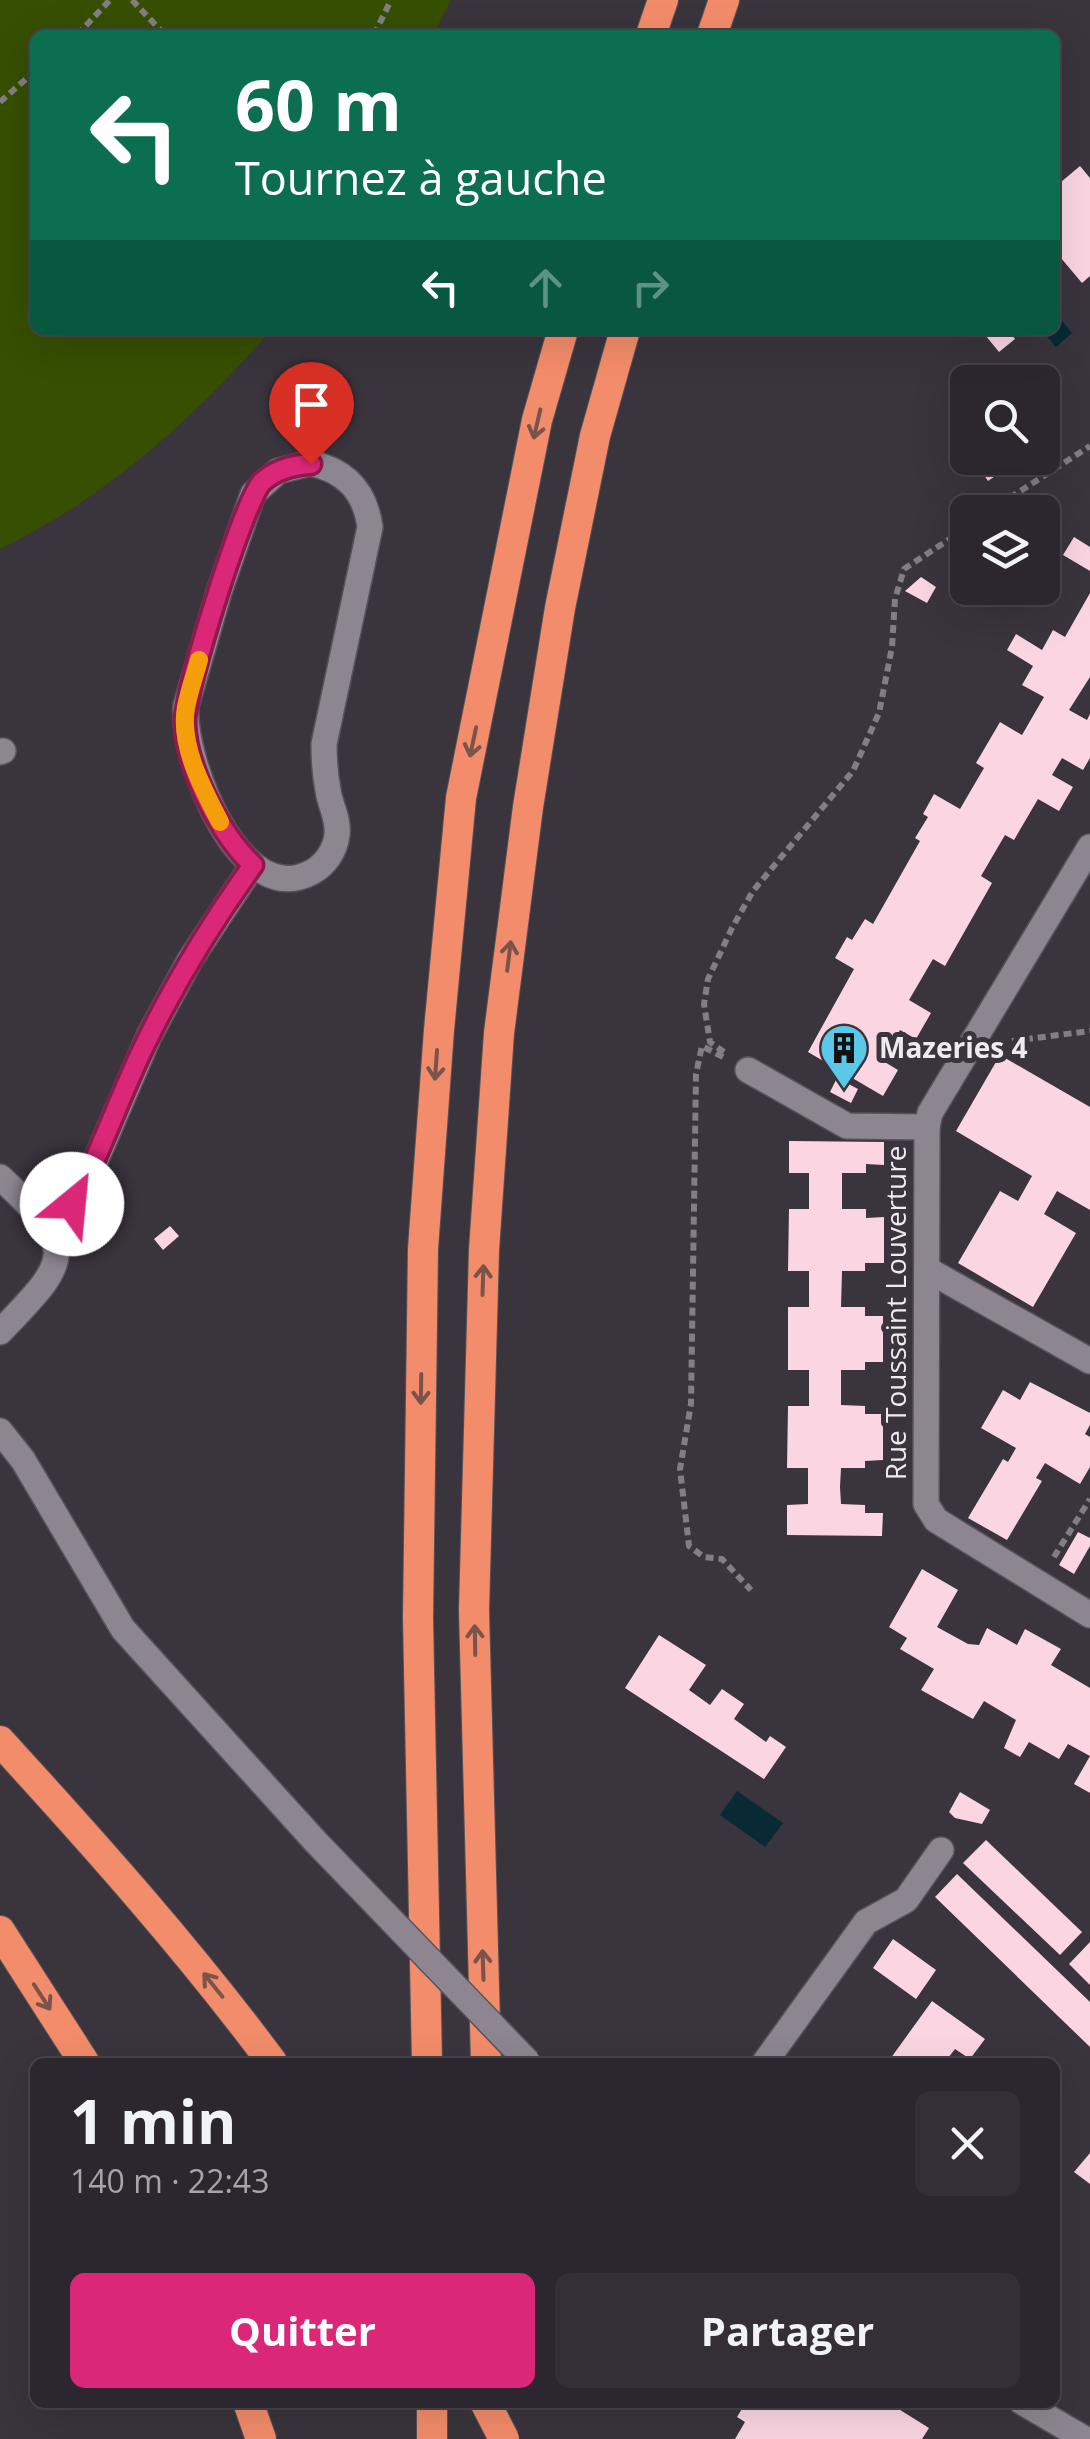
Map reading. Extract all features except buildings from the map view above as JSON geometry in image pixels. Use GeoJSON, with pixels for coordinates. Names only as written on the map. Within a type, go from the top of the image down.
{"type":"FeatureCollection","features":[{"type":"Feature","properties":{"kind":"highway"},"geometry":{"type":"LineString","coordinates":[[653,30],[663,0]]}},
{"type":"Feature","properties":{"kind":"highway"},"geometry":{"type":"LineString","coordinates":[[714,30],[724,0]]}},
{"type":"Feature","properties":{"kind":"highway"},"geometry":{"type":"LineString","coordinates":[[428,2058],[418,1618],[423,1249],[438,1030],[462,798],[537,420],[562,335]]}},
{"type":"Feature","properties":{"kind":"highway"},"geometry":{"type":"LineString","coordinates":[[486,2058],[474,1610],[484,1250],[499,1033],[528,807],[560,608],[594,436],[624,335]]}},
{"type":"Feature","properties":{"kind":"highway"},"geometry":{"type":"LineString","coordinates":[[0,1741],[106,1857],[221,1994],[269,2058]]}},
{"type":"Feature","properties":{"kind":"highway"},"geometry":{"type":"LineString","coordinates":[[0,1931],[81,2058]]}},
{"type":"Feature","properties":{"kind":"highway"},"geometry":{"type":"LineString","coordinates":[[250,2408],[260,2439]]}},
{"type":"Feature","properties":{"kind":"highway"},"geometry":{"type":"LineString","coordinates":[[432,2408],[432,2439]]}},
{"type":"Feature","properties":{"kind":"highway"},"geometry":{"type":"LineString","coordinates":[[488,2408],[501,2439]]}},
{"type":"Feature","properties":{"kind":"highway"},"geometry":{"type":"LineString","coordinates":[[497,2408],[501,2439]]}},
{"type":"Feature","properties":{"kind":"street"},"geometry":{"type":"LineString","coordinates":[[311,464],[345,476],[367,507],[370,526],[324,744],[325,772],[338,833],[326,860],[301,876],[286,878],[253,865],[236,848],[207,797],[186,738],[186,706],[253,494],[278,471],[311,464]]}},
{"type":"Feature","properties":{"kind":"street","name":"Rue Toussaint Louverture"},"geometry":{"type":"LineString","coordinates":[[1090,847],[935,1100],[927,1127],[926,1504],[936,1520],[1090,1615]]}},
{"type":"Feature","properties":{"kind":"street"},"geometry":{"type":"LineString","coordinates":[[0,1332],[50,1279],[55,1265],[54,1236],[91,1171],[149,1036],[190,960],[253,865]]}},
{"type":"Feature","properties":{"kind":"street"},"geometry":{"type":"LineString","coordinates":[[748,1070],[847,1126],[927,1127]]}},
{"type":"Feature","properties":{"kind":"street"},"geometry":{"type":"LineString","coordinates":[[0,1178],[38,1212],[54,1236]]}},
{"type":"Feature","properties":{"kind":"street"},"geometry":{"type":"LineString","coordinates":[[928,1270],[1090,1362]]}},
{"type":"Feature","properties":{"kind":"street"},"geometry":{"type":"LineString","coordinates":[[0,1430],[23,1460],[123,1629],[315,1842],[524,2058]]}},
{"type":"Feature","properties":{"kind":"street"},"geometry":{"type":"LineString","coordinates":[[769,2058],[866,1922],[906,1900],[941,1850]]}},
{"type":"Feature","properties":{"kind":"street"},"geometry":{"type":"LineString","coordinates":[[1032,2408],[1086,2439]]}},
{"type":"Feature","properties":{"kind":"path"},"geometry":{"type":"LineString","coordinates":[[82,30],[110,0]]}},
{"type":"Feature","properties":{"kind":"path"},"geometry":{"type":"LineString","coordinates":[[132,0],[160,30]]}},
{"type":"Feature","properties":{"kind":"path"},"geometry":{"type":"LineString","coordinates":[[376,30],[391,0]]}},
{"type":"Feature","properties":{"kind":"path"},"geometry":{"type":"LineString","coordinates":[[0,102],[30,76]]}},
{"type":"Feature","properties":{"kind":"path"},"geometry":{"type":"LineString","coordinates":[[1014,495],[1090,446]]}},
{"type":"Feature","properties":{"kind":"path"},"geometry":{"type":"LineString","coordinates":[[975,1036],[1003,1042],[1090,1031]]}},
{"type":"Feature","properties":{"kind":"path"},"geometry":{"type":"LineString","coordinates":[[1038,1583],[1090,1499]]}},
{"type":"Feature","properties":{"kind":"green space"},"geometry":{"type":"Polygon","coordinates":[[[0,0],[451,0],[436,30],[30,30],[30,335],[267,335],[212,394],[147,453],[76,506],[0,549],[0,0]]]}},
{"type":"Feature","properties":{"kind":"water"},"geometry":{"type":"Polygon","coordinates":[[[1060,318],[1072,333],[1056,347],[1046,335],[1060,335],[1060,318]]]}},
{"type":"Feature","properties":{"kind":"water"},"geometry":{"type":"Polygon","coordinates":[[[737,1791],[783,1823],[765,1847],[720,1815],[737,1791]]]}},
{"type":"Feature","properties":{"kind":"slow traffic"},"geometry":{"type":"LineString","coordinates":[[199,660],[186,706],[186,738],[220,822]]}},
{"type":"Feature","properties":{"kind":"place","name":"Mazeries 4"},"geometry":{"type":"Point","coordinates":[844,1090]}},
{"type":"Feature","properties":{"kind":"route"},"geometry":{"type":"LineString","coordinates":[[72,1204],[91,1171],[149,1036],[190,960],[253,865],[236,848],[207,797],[186,738],[186,706],[253,494],[278,471],[311,464]]}}]}
